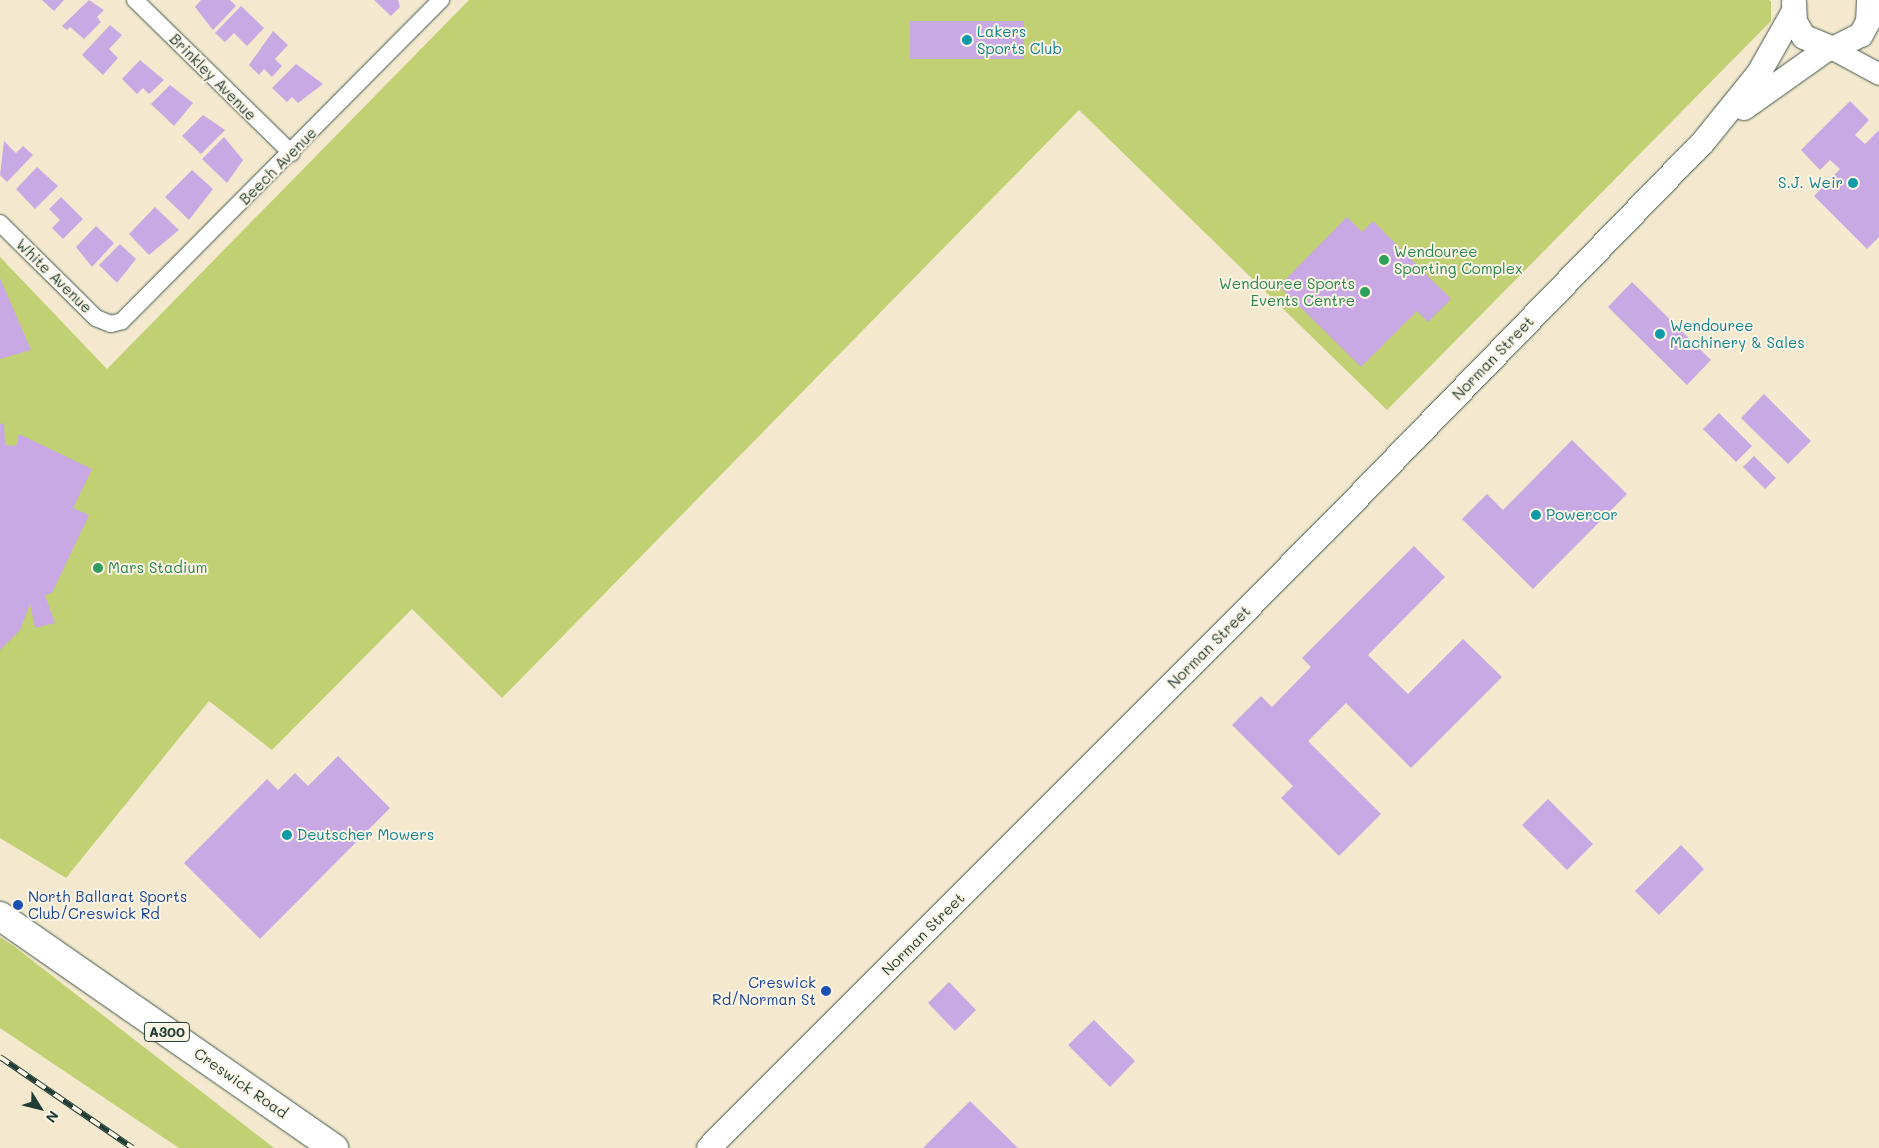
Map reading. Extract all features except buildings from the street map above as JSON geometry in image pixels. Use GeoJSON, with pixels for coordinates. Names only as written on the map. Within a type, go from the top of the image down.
{"type":"FeatureCollection","features":[{"type":"Feature","properties":{"kind":"highway","name":"Creswick Road"},"geometry":{"type":"LineString","coordinates":[[0,916],[334,1148]]}},
{"type":"Feature","properties":{"kind":"main road","name":"Norman Street"},"geometry":{"type":"LineString","coordinates":[[1792,5],[1804,37],[1830,49]]}},
{"type":"Feature","properties":{"kind":"main road","name":"Norman Street"},"geometry":{"type":"LineString","coordinates":[[709,1148],[1327,529],[1704,141],[1760,73],[1792,5]]}},
{"type":"Feature","properties":{"kind":"main road","name":"Norman Street"},"geometry":{"type":"LineString","coordinates":[[1704,141],[1777,82],[1830,49],[1855,41],[1872,10]]}},
{"type":"Feature","properties":{"kind":"street","name":"Brinkley Avenue"},"geometry":{"type":"LineString","coordinates":[[135,0],[290,153]]}},
{"type":"Feature","properties":{"kind":"street","name":"Beech Avenue"},"geometry":{"type":"LineString","coordinates":[[111,324],[130,317],[441,0]]}},
{"type":"Feature","properties":{"kind":"street"},"geometry":{"type":"LineString","coordinates":[[1830,49],[1879,74]]}},
{"type":"Feature","properties":{"kind":"street","name":"White Avenue"},"geometry":{"type":"LineString","coordinates":[[0,224],[94,316],[111,324]]}},
{"type":"Feature","properties":{"kind":"green space"},"geometry":{"type":"Polygon","coordinates":[[[469,0],[1769,0],[1771,2],[1771,21],[1387,410],[1079,110],[502,698],[412,609],[272,750],[209,701],[66,878],[0,838],[0,257],[107,369],[469,0]]]}},
{"type":"Feature","properties":{"kind":"green space"},"geometry":{"type":"Polygon","coordinates":[[[0,937],[274,1148],[179,1148],[0,1028],[0,937]]]}},
{"type":"Feature","properties":{"kind":"railway"},"geometry":{"type":"LineString","coordinates":[[0,1057],[133,1148]]}},
{"type":"Feature","properties":{"kind":"place","name":"Lakers Sports Club"},"geometry":{"type":"Point","coordinates":[967,40]}},
{"type":"Feature","properties":{"kind":"place","name":"S.J. Weir"},"geometry":{"type":"Point","coordinates":[1853,183]}},
{"type":"Feature","properties":{"kind":"place","name":"Wendouree Sporting Complex"},"geometry":{"type":"Point","coordinates":[1384,260]}},
{"type":"Feature","properties":{"kind":"place","name":"Wendouree Sports Events Centre"},"geometry":{"type":"Point","coordinates":[1365,292]}},
{"type":"Feature","properties":{"kind":"place","name":"Wendouree Machinery & Sales"},"geometry":{"type":"Point","coordinates":[1660,334]}},
{"type":"Feature","properties":{"kind":"place","name":"Powercor"},"geometry":{"type":"Point","coordinates":[1536,515]}},
{"type":"Feature","properties":{"kind":"place","name":"Mars Stadium"},"geometry":{"type":"Point","coordinates":[98,568]}},
{"type":"Feature","properties":{"kind":"place","name":"Deutscher Mowers"},"geometry":{"type":"Point","coordinates":[287,835]}},
{"type":"Feature","properties":{"kind":"place","name":"North Ballarat Sports Club/Creswick Rd"},"geometry":{"type":"Point","coordinates":[18,905]}},
{"type":"Feature","properties":{"kind":"place","name":"Creswick Rd/Norman St"},"geometry":{"type":"Point","coordinates":[826,991]}}]}
